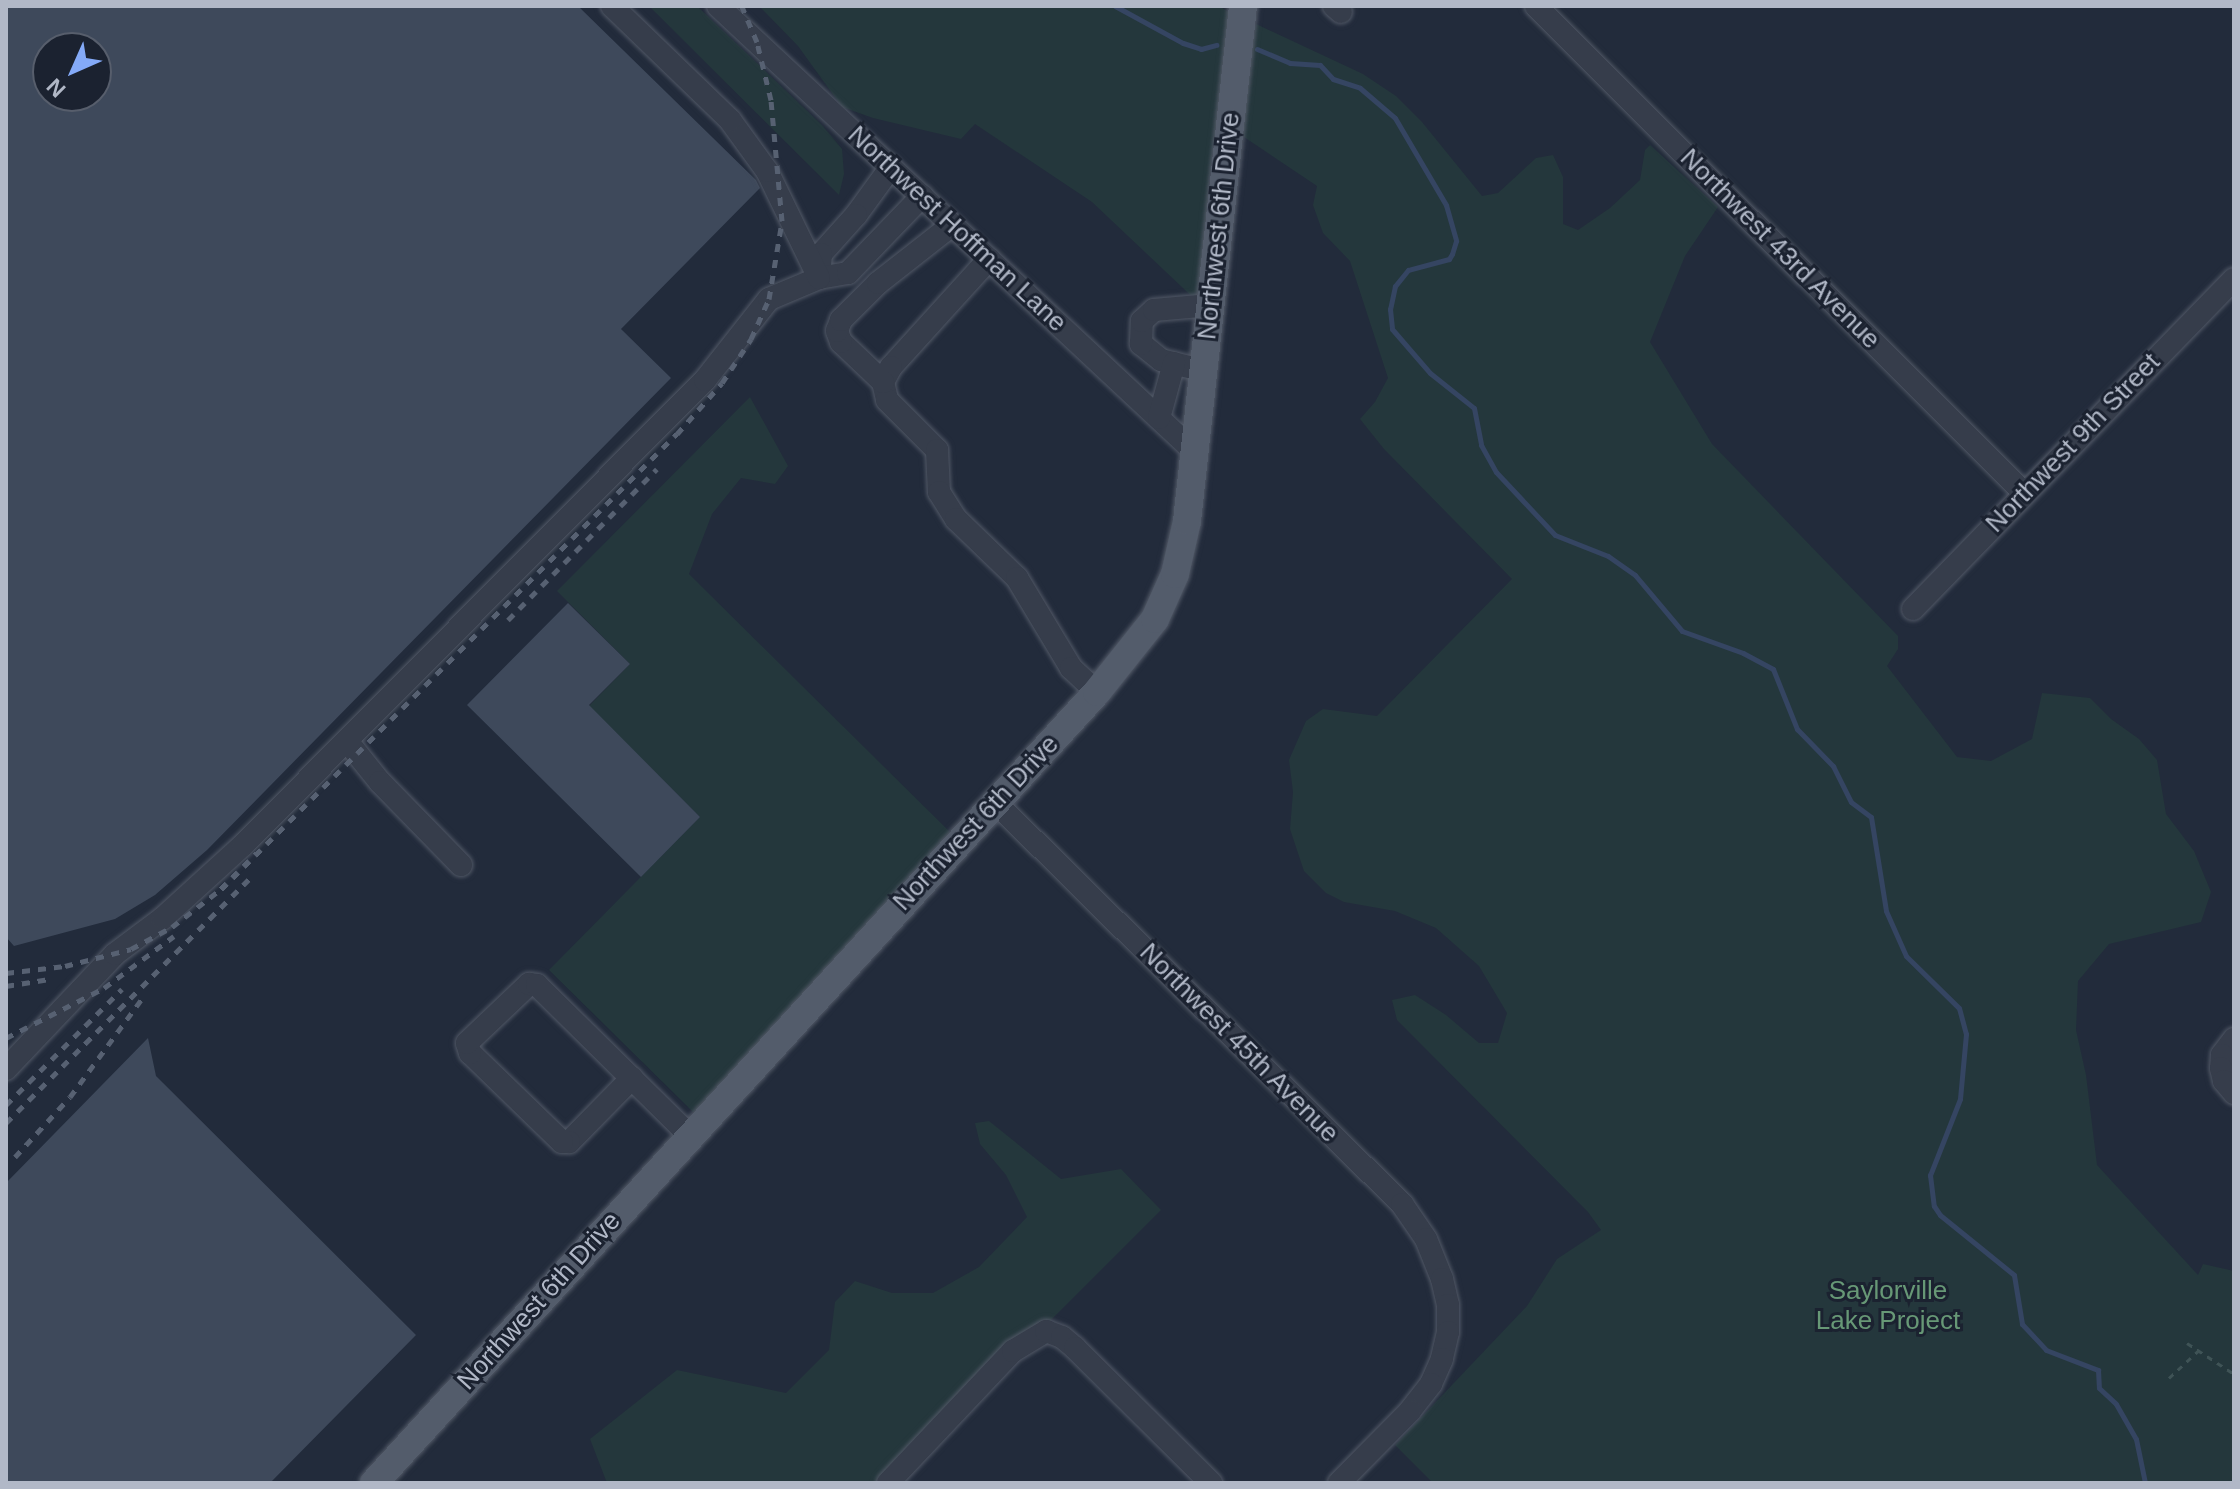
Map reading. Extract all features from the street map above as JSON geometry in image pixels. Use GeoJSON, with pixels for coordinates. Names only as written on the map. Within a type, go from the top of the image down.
{"type":"FeatureCollection","features":[{"type":"Feature","properties":{"kind":"main road","name":"Northwest 6th Drive"},"geometry":{"type":"LineString","coordinates":[[374,1483],[1097,692],[1155,619],[1168,594],[1182,550],[1196,453],[1243,6]]}},
{"type":"Feature","properties":{"kind":"street"},"geometry":{"type":"LineString","coordinates":[[612,6],[730,120],[767,171],[819,278]]}},
{"type":"Feature","properties":{"kind":"street","name":"Northwest Hoffman Lane"},"geometry":{"type":"LineString","coordinates":[[718,6],[1196,453]]}},
{"type":"Feature","properties":{"kind":"street","name":"Northwest 43rd Avenue"},"geometry":{"type":"LineString","coordinates":[[1536,6],[2023,492]]}},
{"type":"Feature","properties":{"kind":"street"},"geometry":{"type":"LineString","coordinates":[[819,278],[821,254],[891,167]]}},
{"type":"Feature","properties":{"kind":"street"},"geometry":{"type":"LineString","coordinates":[[6,1069],[115,954],[163,918],[243,845],[705,380],[769,299],[819,278],[848,273],[922,196]]}},
{"type":"Feature","properties":{"kind":"street"},"geometry":{"type":"LineString","coordinates":[[952,225],[878,283],[841,320],[837,331],[841,342],[883,382],[887,400],[937,450],[939,492],[956,519],[1017,578],[1071,668],[1097,692]]}},
{"type":"Feature","properties":{"kind":"street"},"geometry":{"type":"LineString","coordinates":[[883,382],[891,367],[989,259]]}},
{"type":"Feature","properties":{"kind":"street","name":"Northwest 9th Street"},"geometry":{"type":"LineString","coordinates":[[1913,609],[2023,492],[2234,279]]}},
{"type":"Feature","properties":{"kind":"street"},"geometry":{"type":"LineString","coordinates":[[1205,371],[1161,360],[1141,344],[1142,321],[1154,310],[1211,305]]}},
{"type":"Feature","properties":{"kind":"street"},"geometry":{"type":"LineString","coordinates":[[1159,418],[1174,363]]}},
{"type":"Feature","properties":{"kind":"street"},"geometry":{"type":"LineString","coordinates":[[347,741],[380,782],[461,865]]}},
{"type":"Feature","properties":{"kind":"street","name":"Northwest 45th Avenue"},"geometry":{"type":"LineString","coordinates":[[996,803],[1402,1204],[1426,1239],[1448,1305],[1448,1332],[1442,1359],[1431,1384],[1410,1411],[1339,1483]]}},
{"type":"Feature","properties":{"kind":"street"},"geometry":{"type":"LineString","coordinates":[[632,1078],[569,1142],[562,1142],[470,1053],[467,1043],[529,984],[537,985],[632,1078],[690,1136]]}},
{"type":"Feature","properties":{"kind":"street"},"geometry":{"type":"LineString","coordinates":[[2233,1092],[2221,1068],[2222,1055],[2234,1039]]}},
{"type":"Feature","properties":{"kind":"street"},"geometry":{"type":"LineString","coordinates":[[888,1483],[1025,1341],[1046,1331],[1062,1337],[1079,1352],[1211,1483]]}},
{"type":"Feature","properties":{"kind":"path"},"geometry":{"type":"LineString","coordinates":[[2187,1343],[2234,1374]]}},
{"type":"Feature","properties":{"kind":"path"},"geometry":{"type":"LineString","coordinates":[[2169,1378],[2199,1350]]}},
{"type":"Feature","properties":{"kind":"green space"},"geometry":{"type":"Polygon","coordinates":[[[649,6],[697,6],[822,125],[842,149],[844,174],[839,195],[649,6]]]}},
{"type":"Feature","properties":{"kind":"green space"},"geometry":{"type":"Polygon","coordinates":[[[759,6],[1219,6],[1230,13],[1209,183],[1203,307],[1092,202],[975,124],[961,139],[873,118],[842,107],[798,46],[759,6]]]}},
{"type":"Feature","properties":{"kind":"green space","name":"Saylorville Lake Project"},"geometry":{"type":"Polygon","coordinates":[[[1256,24],[1363,74],[1396,96],[1422,122],[1482,196],[1498,193],[1536,158],[1553,155],[1563,177],[1563,224],[1578,230],[1610,208],[1640,180],[1645,150],[1650,145],[1718,207],[1685,256],[1650,342],[1712,444],[1898,636],[1898,649],[1887,666],[1957,757],[1991,761],[2032,739],[2042,693],[2090,698],[2111,719],[2139,739],[2157,760],[2166,814],[2194,851],[2211,892],[2201,922],[2109,944],[2078,981],[2076,1030],[2086,1075],[2097,1165],[2198,1275],[2203,1264],[2234,1271],[2234,1483],[1433,1483],[1395,1445],[1527,1306],[1557,1259],[1601,1230],[1588,1212],[1397,1020],[1392,1000],[1415,995],[1446,1015],[1479,1043],[1498,1043],[1507,1013],[1479,966],[1436,928],[1395,911],[1344,902],[1326,893],[1304,871],[1290,829],[1293,792],[1289,760],[1306,721],[1323,709],[1377,716],[1512,579],[1384,449],[1360,419],[1375,402],[1388,378],[1350,261],[1323,233],[1313,205],[1317,186],[1241,135],[1247,68],[1256,24]]]}},
{"type":"Feature","properties":{"kind":"green space"},"geometry":{"type":"Polygon","coordinates":[[[750,397],[788,466],[775,484],[741,478],[712,514],[689,574],[954,836],[695,1114],[549,970],[700,817],[589,706],[630,664],[557,591],[750,397]]]}},
{"type":"Feature","properties":{"kind":"green space"},"geometry":{"type":"Polygon","coordinates":[[[989,1121],[1061,1179],[1121,1169],[1161,1210],[1015,1356],[896,1483],[607,1483],[590,1439],[677,1370],[786,1393],[829,1350],[835,1302],[855,1281],[892,1293],[933,1293],[979,1267],[1027,1217],[1006,1175],[980,1144],[975,1123],[989,1121]]]}},
{"type":"Feature","properties":{"kind":"building"},"geometry":{"type":"Polygon","coordinates":[[[6,6],[578,6],[756,180],[760,188],[621,329],[671,378],[207,850],[155,895],[115,919],[14,946],[6,937],[6,6]]]}},
{"type":"Feature","properties":{"kind":"building"},"geometry":{"type":"Polygon","coordinates":[[[568,603],[630,664],[589,705],[700,817],[641,877],[467,705],[568,603]]]}},
{"type":"Feature","properties":{"kind":"building"},"geometry":{"type":"Polygon","coordinates":[[[148,1038],[156,1076],[416,1335],[270,1483],[6,1483],[6,1183],[148,1038]]]}},
{"type":"Feature","properties":{"kind":"waterway"},"geometry":{"type":"LineString","coordinates":[[1115,6],[1183,43],[1201,49],[1216,45]]}},
{"type":"Feature","properties":{"kind":"waterway"},"geometry":{"type":"LineString","coordinates":[[1257,49],[1290,63],[1320,65],[1333,79],[1360,88],[1395,118],[1446,205],[1456,241],[1452,254],[1449,259],[1408,270],[1395,286],[1390,309],[1392,329],[1430,373],[1474,408],[1481,445],[1496,472],[1555,535],[1608,556],[1635,575],[1682,631],[1743,653],[1773,669],[1797,729],[1833,766],[1851,802],[1871,817],[1886,911],[1906,956],[1959,1008],[1966,1034],[1960,1099],[1930,1175],[1934,1206],[1940,1215],[2014,1275],[2022,1324],[2046,1350],[2098,1370],[2099,1388],[2116,1404],[2136,1439],[2145,1483]]}},
{"type":"Feature","properties":{"kind":"railway"},"geometry":{"type":"LineString","coordinates":[[6,973],[65,966],[131,949],[172,927],[221,889],[677,434],[722,383],[751,339],[769,299],[782,221],[771,100],[757,42],[742,6]]}},
{"type":"Feature","properties":{"kind":"railway"},"geometry":{"type":"LineString","coordinates":[[508,620],[657,469]]}},
{"type":"Feature","properties":{"kind":"railway"},"geometry":{"type":"LineString","coordinates":[[6,1123],[254,874]]}},
{"type":"Feature","properties":{"kind":"railway"},"geometry":{"type":"LineString","coordinates":[[6,1038],[104,988],[174,936]]}},
{"type":"Feature","properties":{"kind":"railway"},"geometry":{"type":"LineString","coordinates":[[6,986],[49,979]]}},
{"type":"Feature","properties":{"kind":"railway"},"geometry":{"type":"LineString","coordinates":[[6,1105],[122,989]]}},
{"type":"Feature","properties":{"kind":"railway"},"geometry":{"type":"LineString","coordinates":[[15,1157],[70,1097],[144,996]]}}]}
